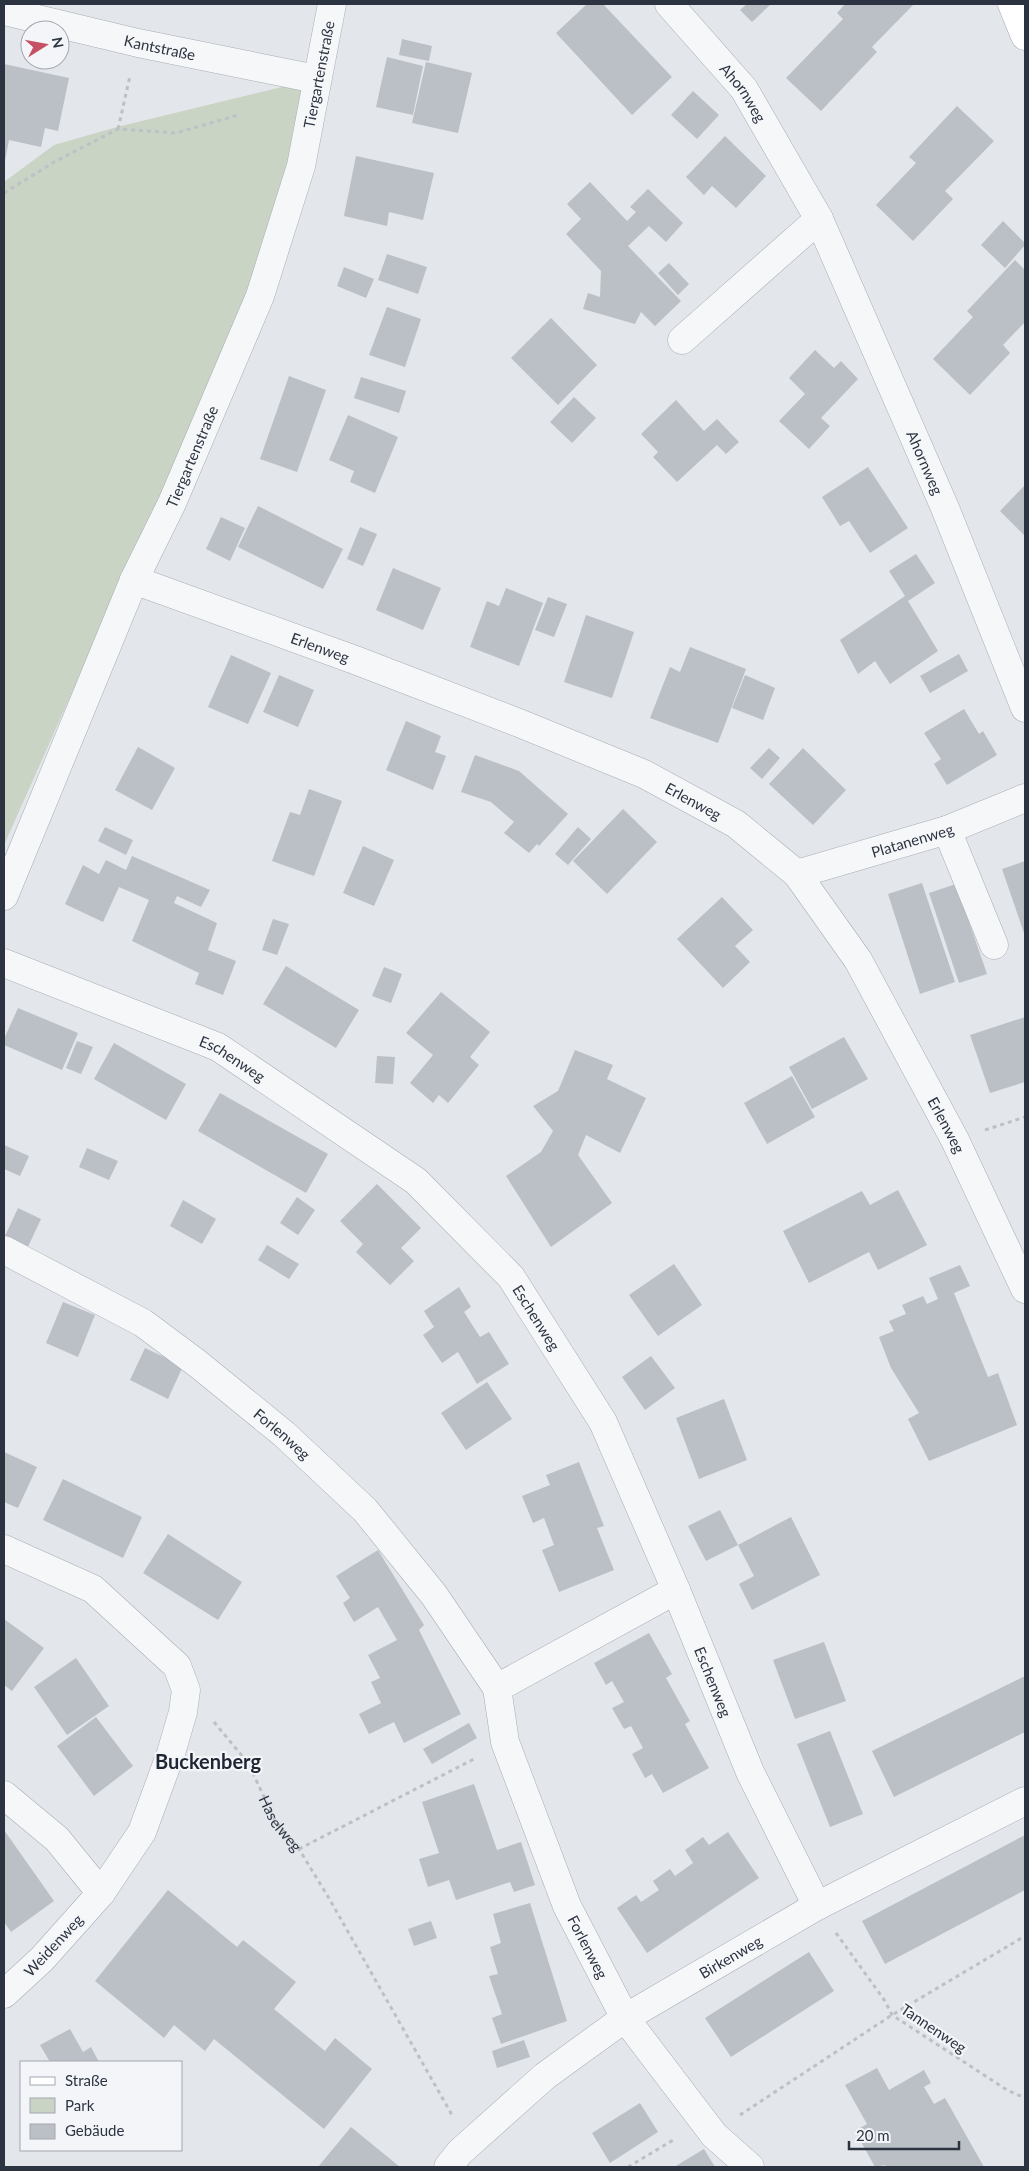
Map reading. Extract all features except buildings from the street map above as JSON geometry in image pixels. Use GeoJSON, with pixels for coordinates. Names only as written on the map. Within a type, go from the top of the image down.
{"type":"FeatureCollection","features":[{"type":"Feature","properties":{"kind":"main road"},"geometry":{"type":"LineString","coordinates":[[1012,4],[1025,36]]}},
{"type":"Feature","properties":{"kind":"street","name":"Tiergartenstraße"},"geometry":{"type":"LineString","coordinates":[[4,896],[134,580],[172,503],[260,296],[301,166],[316,79],[332,4]]}},
{"type":"Feature","properties":{"kind":"street","name":"Ahornweg"},"geometry":{"type":"LineString","coordinates":[[670,4],[744,89],[819,219],[945,508],[1025,708]]}},
{"type":"Feature","properties":{"kind":"street","name":"Kantstraße"},"geometry":{"type":"LineString","coordinates":[[4,11],[138,43],[316,79]]}},
{"type":"Feature","properties":{"kind":"street"},"geometry":{"type":"LineString","coordinates":[[682,340],[819,219]]}},
{"type":"Feature","properties":{"kind":"street","name":"Erlenweg"},"geometry":{"type":"LineString","coordinates":[[134,580],[364,664],[644,774],[736,824],[797,874],[858,960],[955,1140],[1025,1289]]}},
{"type":"Feature","properties":{"kind":"street","name":"Platanenweg"},"geometry":{"type":"LineString","coordinates":[[797,874],[947,830],[1025,798]]}},
{"type":"Feature","properties":{"kind":"street"},"geometry":{"type":"LineString","coordinates":[[947,830],[994,945]]}},
{"type":"Feature","properties":{"kind":"street","name":"Eschenweg"},"geometry":{"type":"LineString","coordinates":[[4,963],[218,1047],[416,1181],[511,1277],[603,1422],[676,1590],[750,1772],[817,1906]]}},
{"type":"Feature","properties":{"kind":"street","name":"Forlenweg"},"geometry":{"type":"LineString","coordinates":[[4,1250],[143,1323],[198,1364],[284,1434],[364,1510],[434,1594],[497,1688],[505,1742],[567,1906],[625,2018],[709,2128],[750,2167]]}},
{"type":"Feature","properties":{"kind":"street"},"geometry":{"type":"LineString","coordinates":[[4,1549],[93,1589],[177,1666],[186,1690]]}},
{"type":"Feature","properties":{"kind":"street"},"geometry":{"type":"LineString","coordinates":[[497,1688],[676,1590]]}},
{"type":"Feature","properties":{"kind":"street","name":"Weidenweg"},"geometry":{"type":"LineString","coordinates":[[4,1994],[42,1959],[101,1893],[142,1832],[171,1753],[183,1712],[186,1690]]}},
{"type":"Feature","properties":{"kind":"street"},"geometry":{"type":"LineString","coordinates":[[4,1795],[56,1839],[101,1893]]}},
{"type":"Feature","properties":{"kind":"street","name":"Birkenweg"},"geometry":{"type":"LineString","coordinates":[[462,2158],[546,2076],[625,2018],[817,1906],[1025,1802]]}},
{"type":"Feature","properties":{"kind":"path"},"geometry":{"type":"LineString","coordinates":[[118,129],[138,43]]}},
{"type":"Feature","properties":{"kind":"path"},"geometry":{"type":"LineString","coordinates":[[4,193],[56,161],[118,129],[176,133],[238,115]]}},
{"type":"Feature","properties":{"kind":"path"},"geometry":{"type":"LineString","coordinates":[[1010,1122],[1025,1117]]}},
{"type":"Feature","properties":{"kind":"path","name":"Haselweg"},"geometry":{"type":"LineString","coordinates":[[186,1690],[248,1763],[276,1822],[299,1848],[387,1998],[462,2158]]}},
{"type":"Feature","properties":{"kind":"path"},"geometry":{"type":"LineString","coordinates":[[299,1848],[505,1742]]}},
{"type":"Feature","properties":{"kind":"path","name":"Tannenweg"},"geometry":{"type":"LineString","coordinates":[[817,1906],[886,2001],[892,2015],[1007,2090],[1025,2098]]}},
{"type":"Feature","properties":{"kind":"path"},"geometry":{"type":"LineString","coordinates":[[628,2167],[744,2112],[892,2015],[1025,1936]]}},
{"type":"Feature","properties":{"kind":"green space"},"geometry":{"type":"Polygon","coordinates":[[[315,79],[249,296],[4,845],[4,182],[54,145],[117,127],[315,79]]]}},
{"type":"Feature","properties":{"kind":"district","name":"Buckenberg"},"geometry":{"type":"Point","coordinates":[208,1761]}}]}
